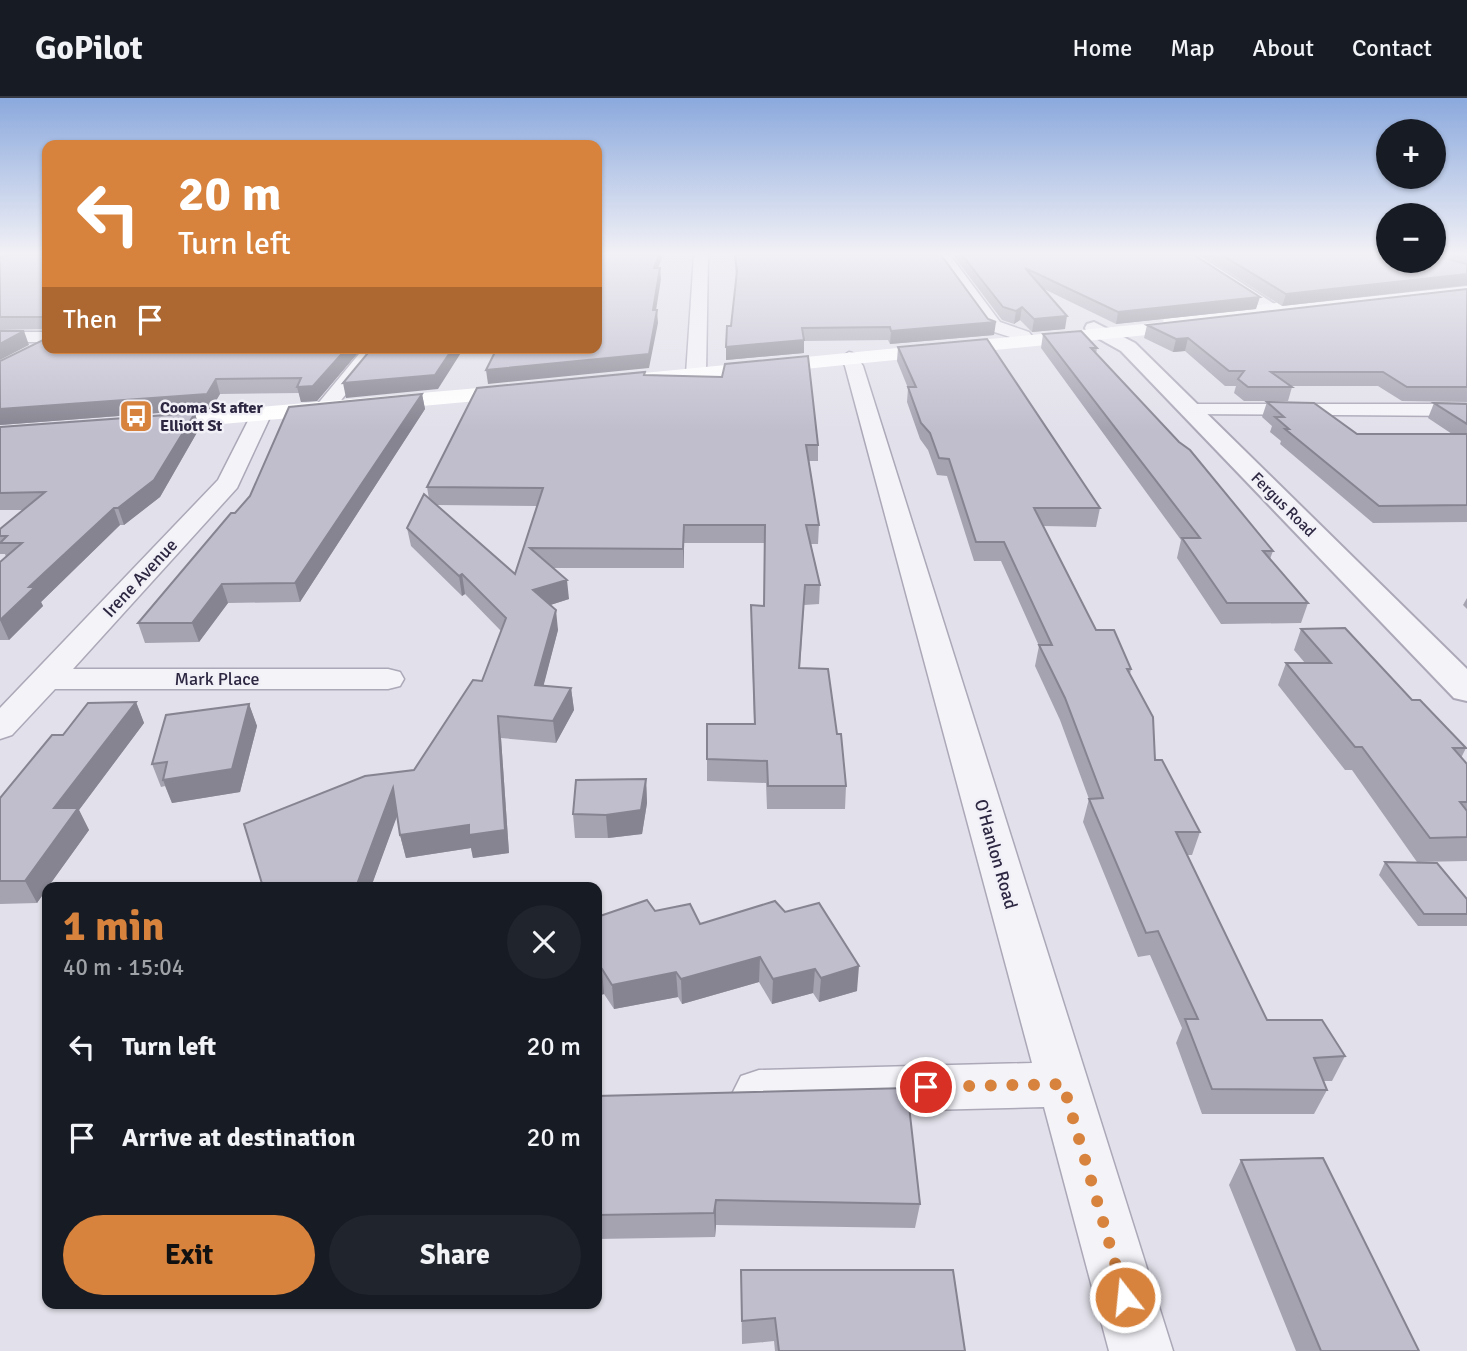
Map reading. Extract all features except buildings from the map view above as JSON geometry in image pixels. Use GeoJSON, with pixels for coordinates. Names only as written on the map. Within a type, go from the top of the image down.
{"type":"FeatureCollection","features":[{"type":"Feature","properties":{"kind":"main road"},"geometry":{"type":"LineString","coordinates":[[598,384],[1263,313]]}},
{"type":"Feature","properties":{"kind":"main road"},"geometry":{"type":"LineString","coordinates":[[950,347],[994,332],[1023,336],[1100,331]]}},
{"type":"Feature","properties":{"kind":"main road"},"geometry":{"type":"LineString","coordinates":[[127,425],[544,389]]}},
{"type":"Feature","properties":{"kind":"street"},"geometry":{"type":"LineString","coordinates":[[696,374],[699,313]]}},
{"type":"Feature","properties":{"kind":"street"},"geometry":{"type":"LineString","coordinates":[[982,313],[994,332]]}},
{"type":"Feature","properties":{"kind":"street","name":"Fergus Road"},"geometry":{"type":"LineString","coordinates":[[1100,331],[1128,346],[1467,690]]}},
{"type":"Feature","properties":{"kind":"street"},"geometry":{"type":"LineString","coordinates":[[0,337],[42,337]]}},
{"type":"Feature","properties":{"kind":"street"},"geometry":{"type":"LineString","coordinates":[[29,354],[42,348]]}},
{"type":"Feature","properties":{"kind":"street"},"geometry":{"type":"LineString","coordinates":[[323,410],[369,354]]}},
{"type":"Feature","properties":{"kind":"street","name":"O'Hanlon Road"},"geometry":{"type":"LineString","coordinates":[[849,358],[855,366],[1141,1351]]}},
{"type":"Feature","properties":{"kind":"street"},"geometry":{"type":"LineString","coordinates":[[1191,410],[1467,410]]}},
{"type":"Feature","properties":{"kind":"street","name":"Irene Avenue"},"geometry":{"type":"LineString","coordinates":[[0,728],[228,483],[261,415]]}},
{"type":"Feature","properties":{"kind":"street","name":"Mark Place"},"geometry":{"type":"LineString","coordinates":[[45,679],[388,679]]}},
{"type":"Feature","properties":{"kind":"street"},"geometry":{"type":"LineString","coordinates":[[720,1093],[1063,1084]]}},
{"type":"Feature","properties":{"kind":"place","name":"Cooma St after Elliott St"},"geometry":{"type":"Point","coordinates":[136,416]}},
{"type":"Feature","properties":{"kind":"route"},"geometry":{"type":"LineString","coordinates":[[926,1087],[1063,1084],[1125,1297]]}}]}
